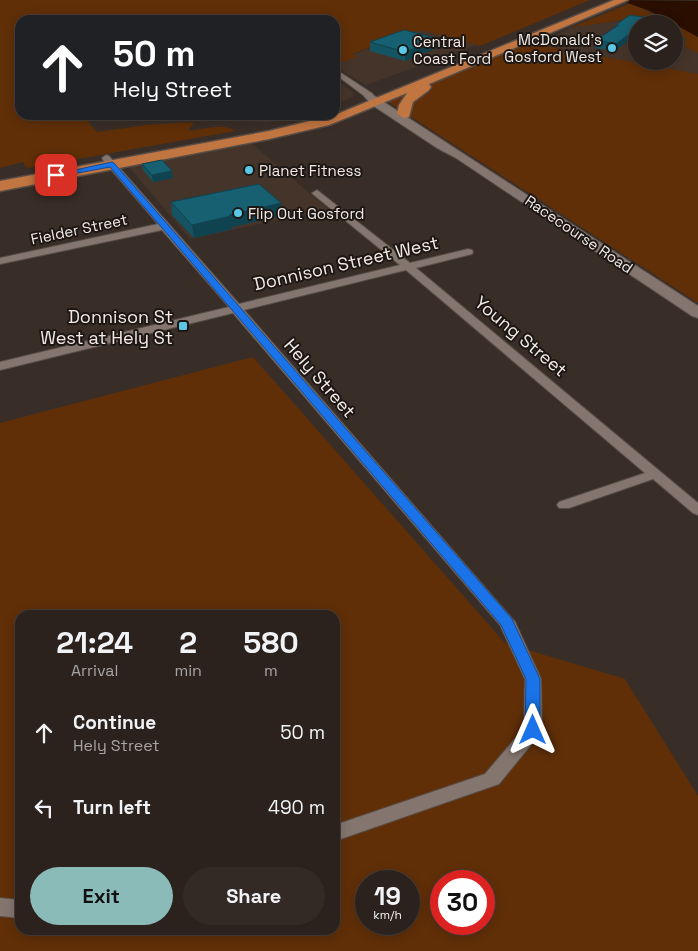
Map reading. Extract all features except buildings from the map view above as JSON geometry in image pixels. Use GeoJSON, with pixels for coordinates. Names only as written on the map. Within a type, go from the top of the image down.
{"type":"FeatureCollection","features":[{"type":"Feature","properties":{"kind":"highway"},"geometry":{"type":"LineString","coordinates":[[340,116],[358,110],[376,99],[602,0]]}},
{"type":"Feature","properties":{"kind":"highway"},"geometry":{"type":"LineString","coordinates":[[340,109],[376,99],[621,1]]}},
{"type":"Feature","properties":{"kind":"highway"},"geometry":{"type":"LineString","coordinates":[[404,114],[407,102],[422,88],[472,62]]}},
{"type":"Feature","properties":{"kind":"highway"},"geometry":{"type":"LineString","coordinates":[[358,110],[413,126]]}},
{"type":"Feature","properties":{"kind":"highway"},"geometry":{"type":"LineString","coordinates":[[0,186],[299,120]]}},
{"type":"Feature","properties":{"kind":"highway"},"geometry":{"type":"LineString","coordinates":[[0,177],[295,130],[326,120]]}},
{"type":"Feature","properties":{"kind":"main road","name":"Racecourse Road"},"geometry":{"type":"LineString","coordinates":[[376,99],[404,114],[449,143],[460,155]]}},
{"type":"Feature","properties":{"kind":"main road","name":"Racecourse Road"},"geometry":{"type":"LineString","coordinates":[[376,99],[441,145],[460,155],[698,313]]}},
{"type":"Feature","properties":{"kind":"street"},"geometry":{"type":"LineString","coordinates":[[340,74],[376,99]]}},
{"type":"Feature","properties":{"kind":"street","name":"Hely Street"},"geometry":{"type":"LineString","coordinates":[[109,161],[507,622],[533,679],[533,730],[492,779],[340,831]]}},
{"type":"Feature","properties":{"kind":"street","name":"Young Street"},"geometry":{"type":"LineString","coordinates":[[317,193],[408,266],[698,510]]}},
{"type":"Feature","properties":{"kind":"street","name":"Fielder Street"},"geometry":{"type":"LineString","coordinates":[[0,261],[165,226]]}},
{"type":"Feature","properties":{"kind":"street","name":"Donnison Street West"},"geometry":{"type":"LineString","coordinates":[[0,366],[235,307],[468,252]]}},
{"type":"Feature","properties":{"kind":"street"},"geometry":{"type":"LineString","coordinates":[[564,505],[655,474]]}},
{"type":"Feature","properties":{"kind":"street"},"geometry":{"type":"LineString","coordinates":[[0,907],[15,908]]}},
{"type":"Feature","properties":{"kind":"shaded area"},"geometry":{"type":"Polygon","coordinates":[[[0,0],[590,0],[480,46],[425,31],[415,31],[352,54],[358,57],[340,62],[340,15],[15,15],[15,120],[87,120],[97,132],[146,125],[194,122],[188,131],[225,127],[235,131],[27,168],[23,162],[0,168],[0,0]]]}},
{"type":"Feature","properties":{"kind":"shaded area"},"geometry":{"type":"Polygon","coordinates":[[[619,0],[698,1],[698,37],[683,29],[683,15],[657,15],[619,0]]]}},
{"type":"Feature","properties":{"kind":"shaded area"},"geometry":{"type":"Polygon","coordinates":[[[631,3],[655,15],[628,15],[628,19],[569,28],[631,3]]]}},
{"type":"Feature","properties":{"kind":"shaded area"},"geometry":{"type":"Polygon","coordinates":[[[628,19],[628,61],[539,45],[569,28],[628,19]]]}},
{"type":"Feature","properties":{"kind":"shaded area"},"geometry":{"type":"Polygon","coordinates":[[[683,29],[698,37],[698,53],[683,46],[683,29]]]}},
{"type":"Feature","properties":{"kind":"shaded area"},"geometry":{"type":"Polygon","coordinates":[[[415,31],[425,31],[477,45],[366,85],[340,70],[340,62],[357,57],[351,55],[415,31]]]}},
{"type":"Feature","properties":{"kind":"shaded area"},"geometry":{"type":"Polygon","coordinates":[[[523,42],[628,61],[628,70],[676,70],[698,74],[698,303],[387,101],[523,42]]]}},
{"type":"Feature","properties":{"kind":"shaded area"},"geometry":{"type":"Polygon","coordinates":[[[683,46],[698,53],[698,74],[676,70],[683,70],[683,46]]]}},
{"type":"Feature","properties":{"kind":"shaded area"},"geometry":{"type":"Polygon","coordinates":[[[340,83],[354,93],[353,97],[340,102],[340,83]]]}},
{"type":"Feature","properties":{"kind":"shaded area"},"geometry":{"type":"Polygon","coordinates":[[[242,120],[280,120],[267,123],[242,120]]]}},
{"type":"Feature","properties":{"kind":"shaded area"},"geometry":{"type":"Polygon","coordinates":[[[251,143],[328,209],[190,239],[129,167],[251,143]]]}},
{"type":"Feature","properties":{"kind":"shaded area"},"geometry":{"type":"Polygon","coordinates":[[[253,357],[505,643],[625,679],[698,796],[698,951],[0,951],[0,423],[253,357]]]}},
{"type":"Feature","properties":{"kind":"place","name":"McDonald's Gosford West"},"geometry":{"type":"Point","coordinates":[612,48]}},
{"type":"Feature","properties":{"kind":"place","name":"Central Coast Ford"},"geometry":{"type":"Point","coordinates":[403,50]}},
{"type":"Feature","properties":{"kind":"place","name":"Planet Fitness"},"geometry":{"type":"Point","coordinates":[249,170]}},
{"type":"Feature","properties":{"kind":"place","name":"Flip Out Gosford"},"geometry":{"type":"Point","coordinates":[238,213]}},
{"type":"Feature","properties":{"kind":"place","name":"Donnison St West at Hely St"},"geometry":{"type":"Point","coordinates":[183,326]}},
{"type":"Feature","properties":{"kind":"route"},"geometry":{"type":"LineString","coordinates":[[56,175],[112,165],[496,609],[507,622],[533,679],[533,730]]}}]}
